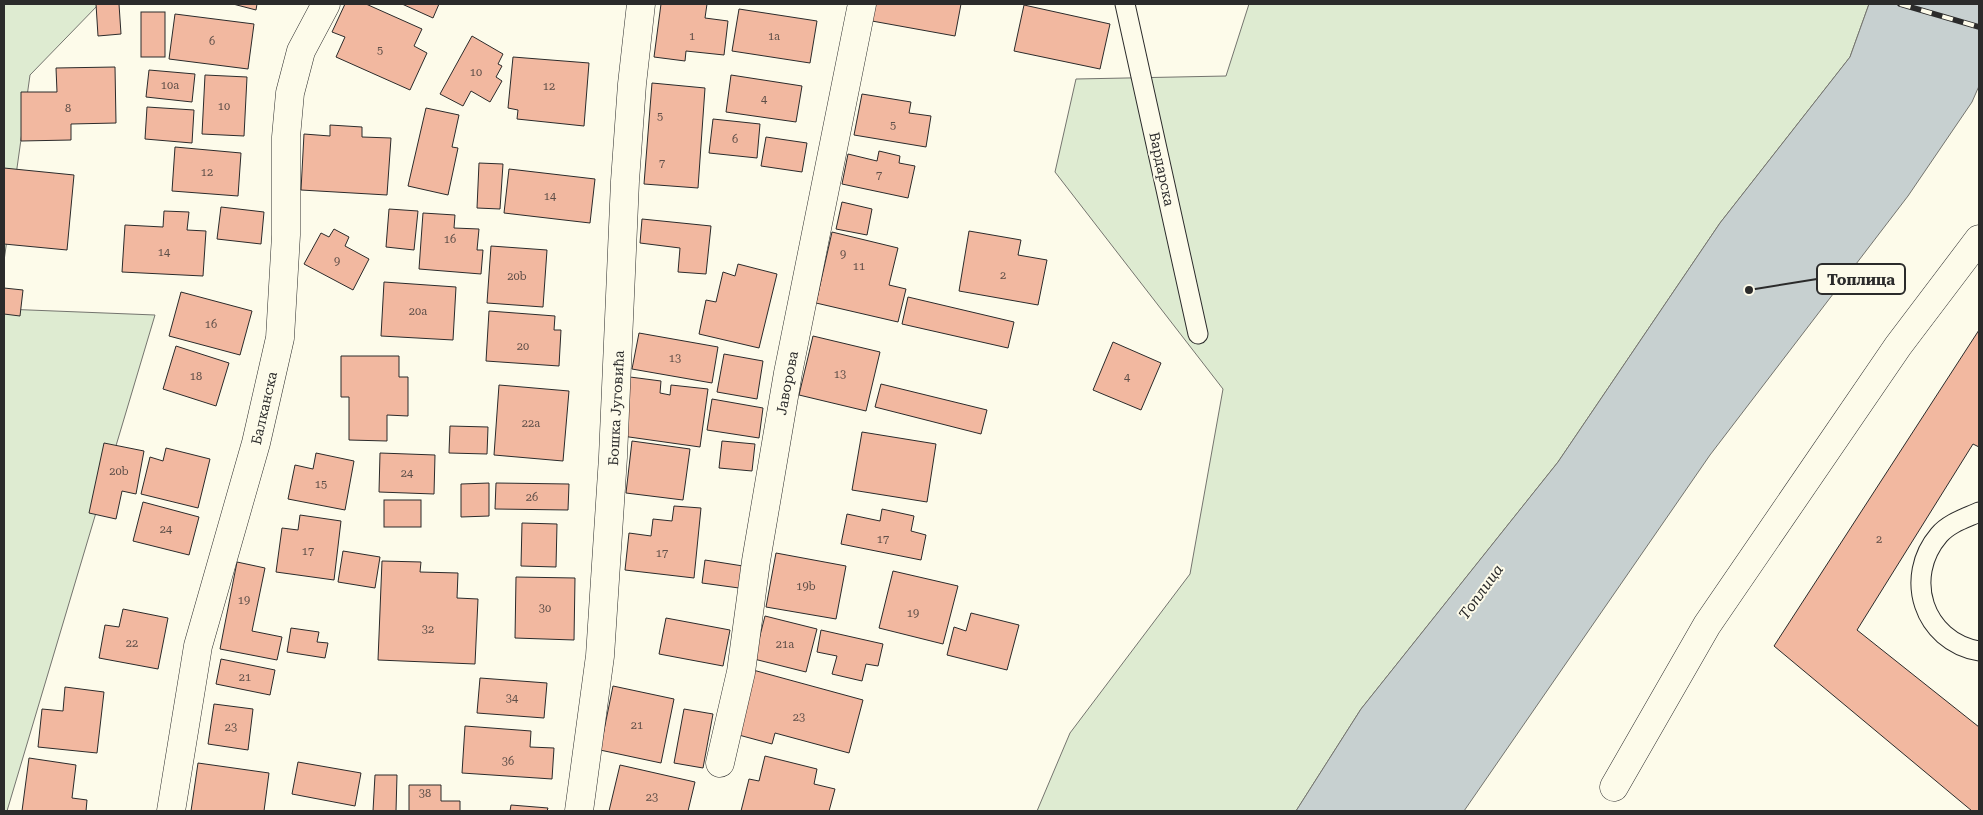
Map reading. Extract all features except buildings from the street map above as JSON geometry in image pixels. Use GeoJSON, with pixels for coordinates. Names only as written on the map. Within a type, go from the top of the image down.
{"type":"FeatureCollection","features":[{"type":"Feature","properties":{"kind":"street","name":"Балканска"},"geometry":{"type":"LineString","coordinates":[[171,811],[198,646],[256,443],[280,338],[286,235],[286,137],[290,93],[301,50],[326,4]]}},
{"type":"Feature","properties":{"kind":"street","name":"Бошка Југовића"},"geometry":{"type":"LineString","coordinates":[[579,811],[601,646],[614,457],[625,181],[640,4]]}},
{"type":"Feature","properties":{"kind":"street","name":"Јаворова"},"geometry":{"type":"LineString","coordinates":[[720,763],[741,672],[756,561],[788,373],[862,4]]}},
{"type":"Feature","properties":{"kind":"street"},"geometry":{"type":"LineString","coordinates":[[1614,788],[1707,625],[1898,346],[1979,239]]}},
{"type":"Feature","properties":{"kind":"lane","name":"Вардарска"},"geometry":{"type":"LineString","coordinates":[[1126,4],[1198,334]]}},
{"type":"Feature","properties":{"kind":"lane"},"geometry":{"type":"LineString","coordinates":[[1979,512],[1959,520],[1940,533],[1927,552],[1920,574],[1922,598],[1931,620],[1946,638],[1967,649],[1979,651]]}},
{"type":"Feature","properties":{"kind":"green space"},"geometry":{"type":"Polygon","coordinates":[[[4,4],[99,4],[30,75],[4,261],[4,4]]]}},
{"type":"Feature","properties":{"kind":"green space"},"geometry":{"type":"Polygon","coordinates":[[[1249,4],[1869,4],[1850,57],[1720,223],[1558,462],[1361,709],[1296,811],[1037,811],[1070,733],[1190,574],[1223,389],[1055,172],[1076,79],[1226,76],[1249,4]]]}},
{"type":"Feature","properties":{"kind":"green space"},"geometry":{"type":"Polygon","coordinates":[[[4,309],[155,315],[7,811],[4,811],[4,309]]]}},
{"type":"Feature","properties":{"kind":"water"},"geometry":{"type":"Polygon","coordinates":[[[1869,4],[1979,4],[1979,86],[1972,102],[1908,196],[1710,455],[1464,811],[1296,811],[1361,709],[1558,462],[1720,223],[1850,57],[1869,4]]]}},
{"type":"Feature","properties":{"kind":"railway"},"geometry":{"type":"LineString","coordinates":[[1900,4],[1979,27]]}},
{"type":"Feature","properties":{"kind":"place","name":"Топлица"},"geometry":{"type":"Point","coordinates":[1749,290]}}]}
